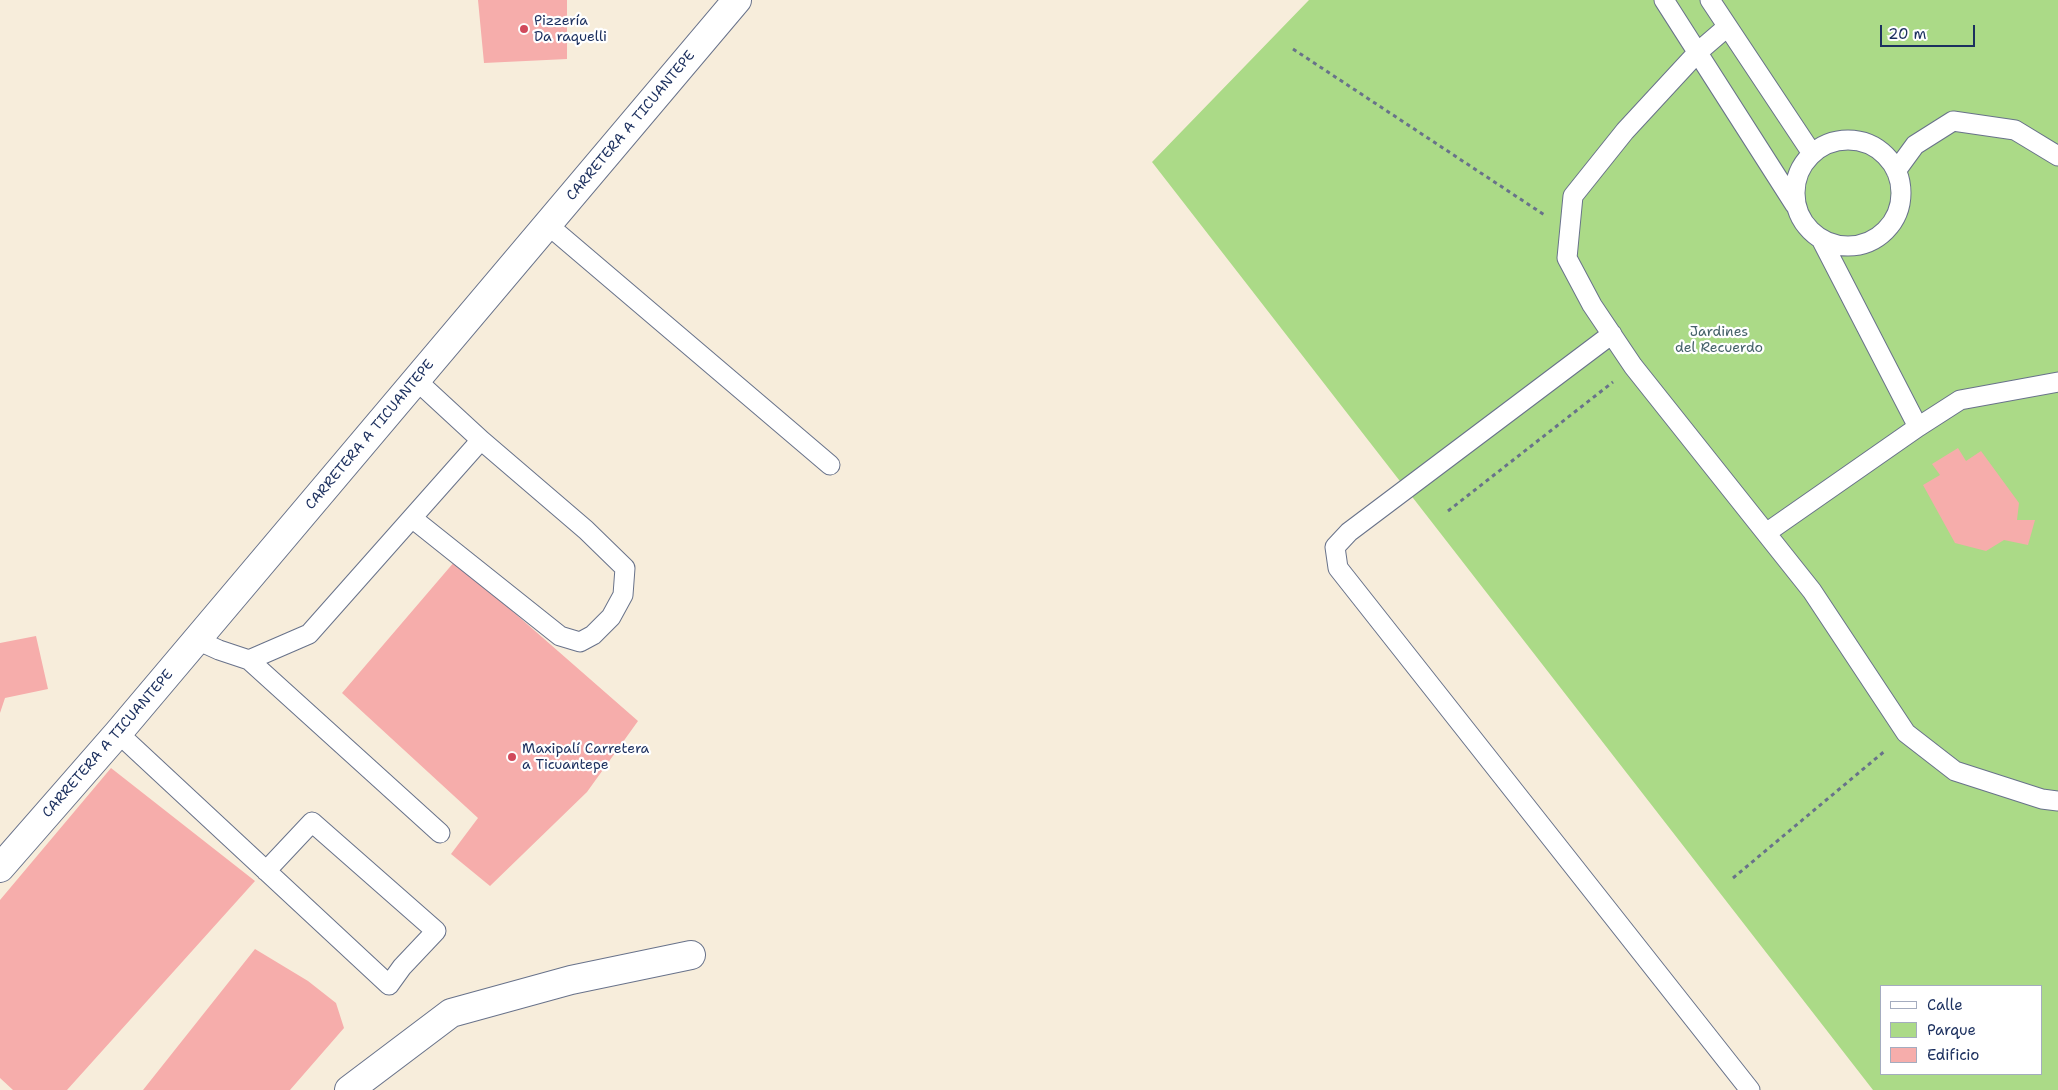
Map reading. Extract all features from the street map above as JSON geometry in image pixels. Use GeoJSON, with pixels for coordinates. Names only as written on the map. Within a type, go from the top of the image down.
{"type":"FeatureCollection","features":[{"type":"Feature","properties":{"kind":"main road","name":"CARRETERA A TICUANTEPE"},"geometry":{"type":"LineString","coordinates":[[0,868],[197,640],[737,0]]}},
{"type":"Feature","properties":{"kind":"main road"},"geometry":{"type":"LineString","coordinates":[[348,1090],[451,1013],[571,980],[691,955]]}},
{"type":"Feature","properties":{"kind":"lane"},"geometry":{"type":"LineString","coordinates":[[1664,0],[1796,206],[1805,226],[1822,241],[1918,427]]}},
{"type":"Feature","properties":{"kind":"lane"},"geometry":{"type":"LineString","coordinates":[[1710,0],[1811,152]]}},
{"type":"Feature","properties":{"kind":"lane"},"geometry":{"type":"LineString","coordinates":[[1727,27],[1698,52],[1625,131],[1572,196],[1567,258],[1592,305],[1633,366],[1812,591],[1906,734],[1955,770],[2042,799],[2058,801]]}},
{"type":"Feature","properties":{"kind":"lane"},"geometry":{"type":"LineString","coordinates":[[1896,171],[1915,145],[1954,121],[2015,130],[2058,156]]}},
{"type":"Feature","properties":{"kind":"lane"},"geometry":{"type":"LineString","coordinates":[[1796,206],[1795,184],[1800,168],[1811,152],[1836,141],[1850,140],[1878,149],[1888,159],[1896,171],[1901,193],[1897,214],[1884,233],[1866,244],[1844,247],[1822,241]]}},
{"type":"Feature","properties":{"kind":"lane"},"geometry":{"type":"LineString","coordinates":[[548,225],[830,466]]}},
{"type":"Feature","properties":{"kind":"lane"},"geometry":{"type":"LineString","coordinates":[[1612,334],[1349,532],[1335,547],[1338,568],[1750,1090]]}},
{"type":"Feature","properties":{"kind":"lane"},"geometry":{"type":"LineString","coordinates":[[412,518],[560,636],[580,642],[593,635],[611,617],[623,595],[625,568],[586,530],[481,440],[416,380]]}},
{"type":"Feature","properties":{"kind":"lane"},"geometry":{"type":"LineString","coordinates":[[1766,533],[1960,400],[2058,382]]}},
{"type":"Feature","properties":{"kind":"lane"},"geometry":{"type":"LineString","coordinates":[[249,660],[308,634],[481,440]]}},
{"type":"Feature","properties":{"kind":"lane"},"geometry":{"type":"LineString","coordinates":[[197,640],[249,660],[440,833]]}},
{"type":"Feature","properties":{"kind":"lane"},"geometry":{"type":"LineString","coordinates":[[118,733],[266,871],[389,985],[402,967],[436,931],[312,822],[266,871]]}},
{"type":"Feature","properties":{"kind":"path"},"geometry":{"type":"LineString","coordinates":[[1293,49],[1570,232]]}},
{"type":"Feature","properties":{"kind":"path"},"geometry":{"type":"LineString","coordinates":[[1448,511],[1633,366]]}},
{"type":"Feature","properties":{"kind":"path"},"geometry":{"type":"LineString","coordinates":[[1733,878],[1906,734]]}},
{"type":"Feature","properties":{"kind":"green space","name":"Jardines del Recuerdo"},"geometry":{"type":"Polygon","coordinates":[[[1309,0],[2058,0],[2058,1090],[1873,1090],[1152,162],[1309,0]]]}},
{"type":"Feature","properties":{"kind":"building","name":"Pizzería Da raquelli"},"geometry":{"type":"Polygon","coordinates":[[[478,0],[567,0],[567,59],[484,63],[478,0]]]}},
{"type":"Feature","properties":{"kind":"building"},"geometry":{"type":"Polygon","coordinates":[[[1958,448],[1966,461],[1981,451],[2019,503],[2017,520],[2035,520],[2028,545],[2004,540],[1986,551],[1955,543],[1923,485],[1940,475],[1932,464],[1958,448]]]}},
{"type":"Feature","properties":{"kind":"building","name":"Maxipalí Carretera a Ticuantepe"},"geometry":{"type":"Polygon","coordinates":[[[455,561],[638,721],[587,792],[490,886],[451,854],[478,818],[342,693],[455,561]]]}},
{"type":"Feature","properties":{"kind":"building"},"geometry":{"type":"Polygon","coordinates":[[[36,636],[48,689],[5,698],[0,713],[0,643],[36,636]]]}},
{"type":"Feature","properties":{"kind":"building"},"geometry":{"type":"Polygon","coordinates":[[[111,768],[255,881],[67,1090],[13,1090],[0,1078],[0,900],[111,768]]]}},
{"type":"Feature","properties":{"kind":"building"},"geometry":{"type":"Polygon","coordinates":[[[255,949],[308,981],[336,1003],[344,1028],[290,1090],[143,1090],[255,949]]]}},
{"type":"Feature","properties":{"kind":"place","name":"Pizzería Da raquelli"},"geometry":{"type":"Point","coordinates":[524,29]}},
{"type":"Feature","properties":{"kind":"place","name":"Maxipalí Carretera a Ticuantepe"},"geometry":{"type":"Point","coordinates":[512,757]}}]}
